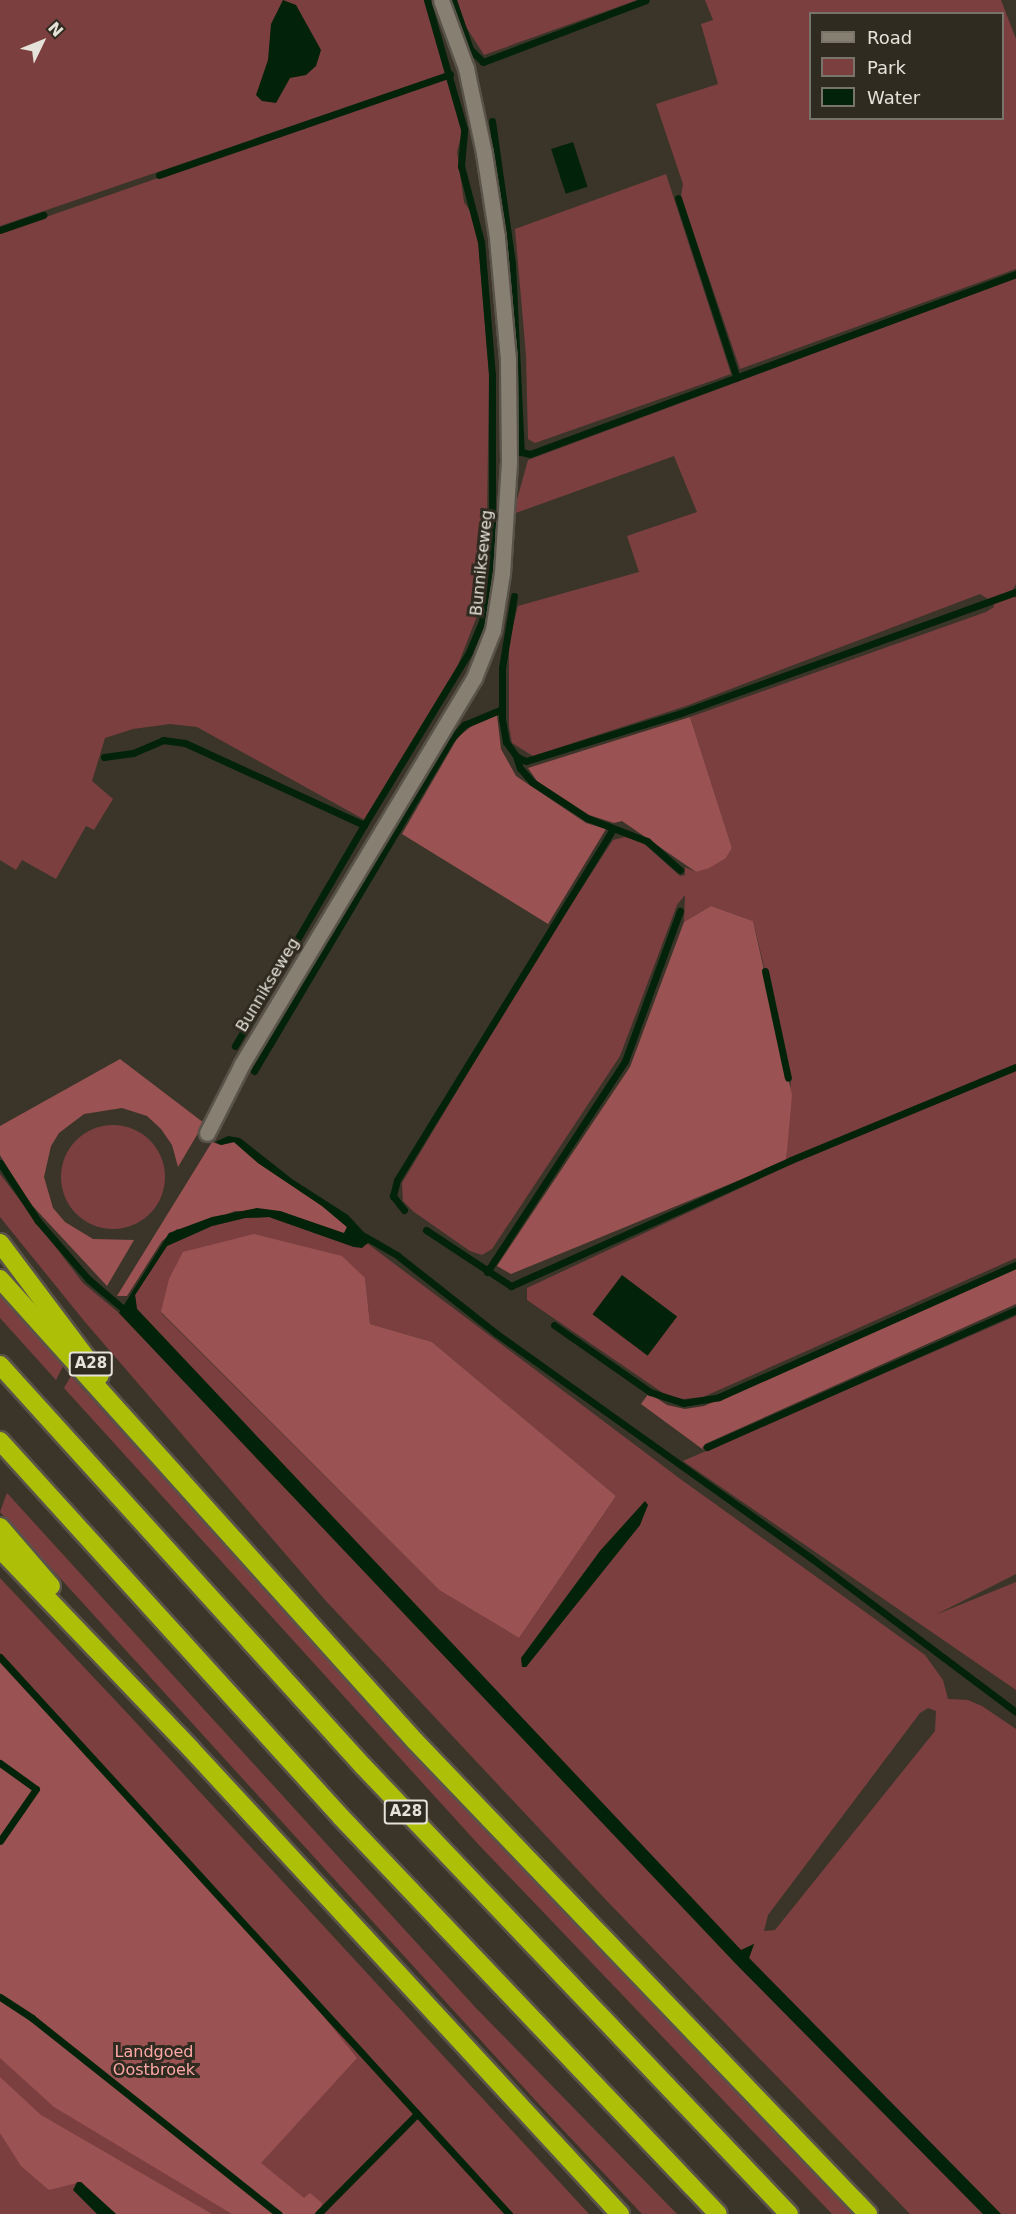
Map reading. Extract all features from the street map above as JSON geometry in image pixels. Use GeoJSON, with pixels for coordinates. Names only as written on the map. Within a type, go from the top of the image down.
{"type":"FeatureCollection","features":[{"type":"Feature","properties":{"kind":"highway","name":"A28"},"geometry":{"type":"LineString","coordinates":[[0,1243],[183,1485]]}},
{"type":"Feature","properties":{"kind":"highway","name":"A28"},"geometry":{"type":"LineString","coordinates":[[0,1279],[431,1758],[868,2214]]}},
{"type":"Feature","properties":{"kind":"highway","name":"A28"},"geometry":{"type":"LineString","coordinates":[[0,1365],[363,1766],[789,2214]]}},
{"type":"Feature","properties":{"kind":"highway"},"geometry":{"type":"LineString","coordinates":[[0,1442],[349,1826],[718,2214]]}},
{"type":"Feature","properties":{"kind":"highway"},"geometry":{"type":"LineString","coordinates":[[0,1527],[191,1749]]}},
{"type":"Feature","properties":{"kind":"highway"},"geometry":{"type":"LineString","coordinates":[[0,1549],[191,1749],[620,2214]]}},
{"type":"Feature","properties":{"kind":"street","name":"Bunnikseweg"},"geometry":{"type":"LineString","coordinates":[[207,1133],[242,1064],[474,678],[493,630],[502,573],[509,461],[507,348],[497,237],[484,153],[466,69],[441,0]]}},
{"type":"Feature","properties":{"kind":"green space"},"geometry":{"type":"Polygon","coordinates":[[[0,0],[425,0],[446,73],[0,226],[0,0]]]}},
{"type":"Feature","properties":{"kind":"green space"},"geometry":{"type":"Polygon","coordinates":[[[457,0],[637,0],[484,55],[463,22],[457,0]]]}},
{"type":"Feature","properties":{"kind":"green space"},"geometry":{"type":"Polygon","coordinates":[[[705,0],[1001,0],[1016,39],[1016,269],[740,369],[681,196],[683,184],[656,104],[718,84],[701,24],[713,20],[705,0]]]}},
{"type":"Feature","properties":{"kind":"green space"},"geometry":{"type":"Polygon","coordinates":[[[449,77],[462,132],[457,152],[464,202],[474,217],[478,240],[489,372],[486,593],[456,670],[365,820],[197,727],[170,724],[133,729],[105,738],[92,781],[113,799],[94,830],[86,826],[56,879],[22,860],[16,870],[0,860],[0,233],[449,77]]]}},
{"type":"Feature","properties":{"kind":"green space"},"geometry":{"type":"Polygon","coordinates":[[[666,174],[731,374],[535,443],[528,439],[526,355],[515,229],[666,174]]]}},
{"type":"Feature","properties":{"kind":"green space"},"geometry":{"type":"Polygon","coordinates":[[[1016,278],[1016,584],[1011,593],[1016,598],[1016,1258],[703,1397],[683,1399],[666,1395],[527,1300],[527,1288],[760,1179],[786,1161],[791,1077],[753,921],[711,906],[684,922],[685,895],[677,905],[620,1056],[492,1249],[482,1255],[470,1251],[414,1212],[403,1201],[402,1183],[539,954],[613,840],[625,837],[642,842],[680,876],[685,875],[685,867],[696,872],[726,858],[732,848],[690,717],[986,612],[994,607],[993,602],[980,594],[686,706],[533,756],[512,743],[509,726],[509,642],[518,606],[639,572],[627,536],[697,512],[674,456],[513,514],[528,460],[1016,278]]]}},
{"type":"Feature","properties":{"kind":"green space"},"geometry":{"type":"Polygon","coordinates":[[[497,715],[501,749],[516,776],[586,823],[606,829],[548,924],[402,834],[458,737],[478,721],[497,715]]]}},
{"type":"Feature","properties":{"kind":"green space"},"geometry":{"type":"Polygon","coordinates":[[[690,717],[732,848],[726,858],[709,868],[696,872],[622,821],[614,823],[589,815],[537,781],[528,768],[690,717]]]}},
{"type":"Feature","properties":{"kind":"green space"},"geometry":{"type":"Polygon","coordinates":[[[711,906],[753,921],[792,1095],[786,1161],[511,1274],[497,1266],[630,1067],[684,922],[711,906]]]}},
{"type":"Feature","properties":{"kind":"green space"},"geometry":{"type":"Polygon","coordinates":[[[120,1059],[204,1123],[178,1167],[172,1145],[161,1129],[147,1116],[122,1108],[84,1114],[59,1133],[51,1146],[44,1177],[53,1208],[65,1222],[93,1239],[134,1240],[107,1286],[28,1201],[0,1155],[0,1126],[120,1059]]]}},
{"type":"Feature","properties":{"kind":"green space"},"geometry":{"type":"Polygon","coordinates":[[[113,1125],[133,1129],[150,1140],[161,1157],[165,1177],[161,1197],[150,1214],[133,1225],[113,1229],[93,1225],[76,1214],[65,1197],[61,1177],[65,1157],[76,1140],[93,1129],[113,1125]]]}},
{"type":"Feature","properties":{"kind":"green space"},"geometry":{"type":"Polygon","coordinates":[[[212,1142],[221,1145],[234,1142],[258,1163],[322,1206],[347,1227],[344,1234],[280,1211],[235,1211],[186,1230],[177,1229],[162,1241],[127,1296],[117,1296],[212,1142]]]}},
{"type":"Feature","properties":{"kind":"green space"},"geometry":{"type":"Polygon","coordinates":[[[0,1174],[83,1283],[119,1313],[738,1966],[983,2214],[910,2214],[607,1901],[326,1601],[85,1322],[0,1217],[0,1174]]]}},
{"type":"Feature","properties":{"kind":"green space"},"geometry":{"type":"Polygon","coordinates":[[[269,1217],[354,1247],[368,1244],[679,1478],[925,1655],[943,1680],[948,1699],[968,1700],[982,1706],[1016,1729],[1016,2214],[1001,2214],[749,1958],[754,1944],[741,1950],[137,1309],[135,1295],[167,1246],[212,1226],[245,1218],[269,1217]],[[365,1278],[161,1313],[439,1590],[519,1638],[616,1496],[432,1342],[370,1324],[365,1278]],[[645,1502],[600,1551],[522,1667],[526,1667],[640,1525],[645,1502]],[[928,1708],[920,1713],[768,1915],[764,1931],[775,1930],[935,1731],[936,1711],[928,1708]]]}},
{"type":"Feature","properties":{"kind":"green space"},"geometry":{"type":"Polygon","coordinates":[[[254,1234],[342,1256],[365,1278],[370,1324],[432,1342],[616,1496],[519,1638],[439,1590],[161,1312],[169,1279],[183,1252],[254,1234]]]}},
{"type":"Feature","properties":{"kind":"green space"},"geometry":{"type":"Polygon","coordinates":[[[1016,1269],[1016,1304],[705,1444],[702,1448],[705,1451],[641,1404],[649,1393],[667,1405],[685,1409],[704,1406],[1016,1269]]]}},
{"type":"Feature","properties":{"kind":"green space"},"geometry":{"type":"Polygon","coordinates":[[[0,1295],[63,1366],[56,1380],[0,1318],[0,1295]]]}},
{"type":"Feature","properties":{"kind":"green space"},"geometry":{"type":"Polygon","coordinates":[[[1016,1316],[1016,1574],[935,1615],[1016,1582],[1016,1690],[683,1461],[1016,1316]]]}},
{"type":"Feature","properties":{"kind":"green space"},"geometry":{"type":"Polygon","coordinates":[[[71,1376],[413,1754],[853,2214],[832,2214],[478,1844],[64,1388],[71,1376]]]}},
{"type":"Feature","properties":{"kind":"green space"},"geometry":{"type":"Polygon","coordinates":[[[7,1493],[475,2007],[677,2214],[642,2214],[536,2101],[0,1512],[7,1493]]]}},
{"type":"Feature","properties":{"kind":"green space","name":"Landgoed Oostbroek"},"geometry":{"type":"Polygon","coordinates":[[[0,1578],[589,2214],[0,2214],[0,1673],[406,2103],[365,2051],[0,1663],[0,1578]]]}},
{"type":"Feature","properties":{"kind":"green space","name":"Landgoed Oostbroek"},"geometry":{"type":"Polygon","coordinates":[[[0,1663],[281,1964],[357,2058],[261,2163],[304,2198],[310,2193],[322,2203],[320,2214],[232,2214],[54,2107],[0,2058],[0,1663]]]}},
{"type":"Feature","properties":{"kind":"green space"},"geometry":{"type":"Polygon","coordinates":[[[0,2077],[41,2115],[212,2214],[116,2214],[81,2182],[49,2190],[21,2166],[0,2133],[0,2077]]]}},
{"type":"Feature","properties":{"kind":"water"},"geometry":{"type":"Polygon","coordinates":[[[283,0],[296,5],[321,50],[316,66],[306,75],[290,78],[276,103],[262,101],[256,95],[268,60],[271,24],[283,0]]]}},
{"type":"Feature","properties":{"kind":"water"},"geometry":{"type":"Polygon","coordinates":[[[573,142],[588,187],[566,194],[551,149],[573,142]]]}},
{"type":"Feature","properties":{"kind":"water"},"geometry":{"type":"Polygon","coordinates":[[[228,1136],[240,1138],[292,1179],[348,1215],[371,1240],[362,1248],[354,1247],[269,1217],[245,1218],[212,1226],[167,1246],[135,1295],[137,1309],[741,1950],[754,1944],[749,1958],[1001,2214],[983,2214],[738,1966],[119,1313],[169,1233],[212,1217],[257,1208],[280,1211],[344,1233],[347,1227],[322,1206],[258,1163],[234,1142],[221,1145],[215,1142],[228,1136]]]}},
{"type":"Feature","properties":{"kind":"water"},"geometry":{"type":"Polygon","coordinates":[[[622,1275],[677,1317],[648,1356],[593,1314],[622,1275]]]}},
{"type":"Feature","properties":{"kind":"water"},"geometry":{"type":"Polygon","coordinates":[[[645,1501],[648,1505],[640,1525],[526,1667],[522,1667],[521,1658],[600,1551],[645,1501]]]}},
{"type":"Feature","properties":{"kind":"water"},"geometry":{"type":"Polygon","coordinates":[[[77,2182],[81,2182],[116,2214],[97,2214],[73,2190],[77,2182]]]}},
{"type":"Feature","properties":{"kind":"waterway"},"geometry":{"type":"LineString","coordinates":[[364,825],[469,652],[482,622],[492,546],[492,375],[481,242],[461,166],[464,129],[427,0]]}},
{"type":"Feature","properties":{"kind":"waterway"},"geometry":{"type":"LineString","coordinates":[[453,0],[470,49],[483,62],[646,0]]}},
{"type":"Feature","properties":{"kind":"waterway"},"geometry":{"type":"LineString","coordinates":[[159,175],[450,74]]}},
{"type":"Feature","properties":{"kind":"waterway"},"geometry":{"type":"LineString","coordinates":[[492,121],[512,264],[521,452],[530,454],[1016,274]]}},
{"type":"Feature","properties":{"kind":"waterway"},"geometry":{"type":"LineString","coordinates":[[678,198],[737,378]]}},
{"type":"Feature","properties":{"kind":"waterway"},"geometry":{"type":"LineString","coordinates":[[0,230],[43,215]]}},
{"type":"Feature","properties":{"kind":"waterway"},"geometry":{"type":"LineString","coordinates":[[514,596],[502,668],[502,719],[506,742],[516,756],[526,761],[681,713],[1016,592]]}},
{"type":"Feature","properties":{"kind":"waterway"},"geometry":{"type":"LineString","coordinates":[[254,1071],[452,738],[464,725],[502,709]]}},
{"type":"Feature","properties":{"kind":"waterway"},"geometry":{"type":"LineString","coordinates":[[104,757],[133,753],[163,740],[185,743],[364,825],[235,1046]]}},
{"type":"Feature","properties":{"kind":"waterway"},"geometry":{"type":"LineString","coordinates":[[516,756],[520,768],[532,782],[587,818],[647,841],[680,870]]}},
{"type":"Feature","properties":{"kind":"waterway"},"geometry":{"type":"LineString","coordinates":[[404,1210],[393,1196],[397,1180],[613,829]]}},
{"type":"Feature","properties":{"kind":"waterway"},"geometry":{"type":"LineString","coordinates":[[487,1272],[625,1061],[680,911]]}},
{"type":"Feature","properties":{"kind":"waterway"},"geometry":{"type":"LineString","coordinates":[[765,971],[788,1078]]}},
{"type":"Feature","properties":{"kind":"waterway"},"geometry":{"type":"LineString","coordinates":[[426,1230],[511,1286],[791,1160],[1016,1067]]}},
{"type":"Feature","properties":{"kind":"waterway"},"geometry":{"type":"LineString","coordinates":[[0,1163],[38,1221],[88,1279],[128,1313]]}},
{"type":"Feature","properties":{"kind":"waterway"},"geometry":{"type":"LineString","coordinates":[[364,1236],[398,1256],[497,1334],[811,1558],[1016,1712]]}},
{"type":"Feature","properties":{"kind":"waterway"},"geometry":{"type":"LineString","coordinates":[[554,1325],[650,1392],[683,1403],[719,1397],[1016,1265]]}},
{"type":"Feature","properties":{"kind":"waterway"},"geometry":{"type":"LineString","coordinates":[[707,1447],[1016,1310]]}},
{"type":"Feature","properties":{"kind":"waterway"},"geometry":{"type":"LineString","coordinates":[[0,1657],[509,2214]]}},
{"type":"Feature","properties":{"kind":"waterway"},"geometry":{"type":"LineString","coordinates":[[0,1763],[36,1789],[0,1841]]}},
{"type":"Feature","properties":{"kind":"waterway"},"geometry":{"type":"LineString","coordinates":[[0,1997],[32,2018],[278,2214]]}},
{"type":"Feature","properties":{"kind":"waterway"},"geometry":{"type":"LineString","coordinates":[[318,2214],[417,2114]]}}]}
